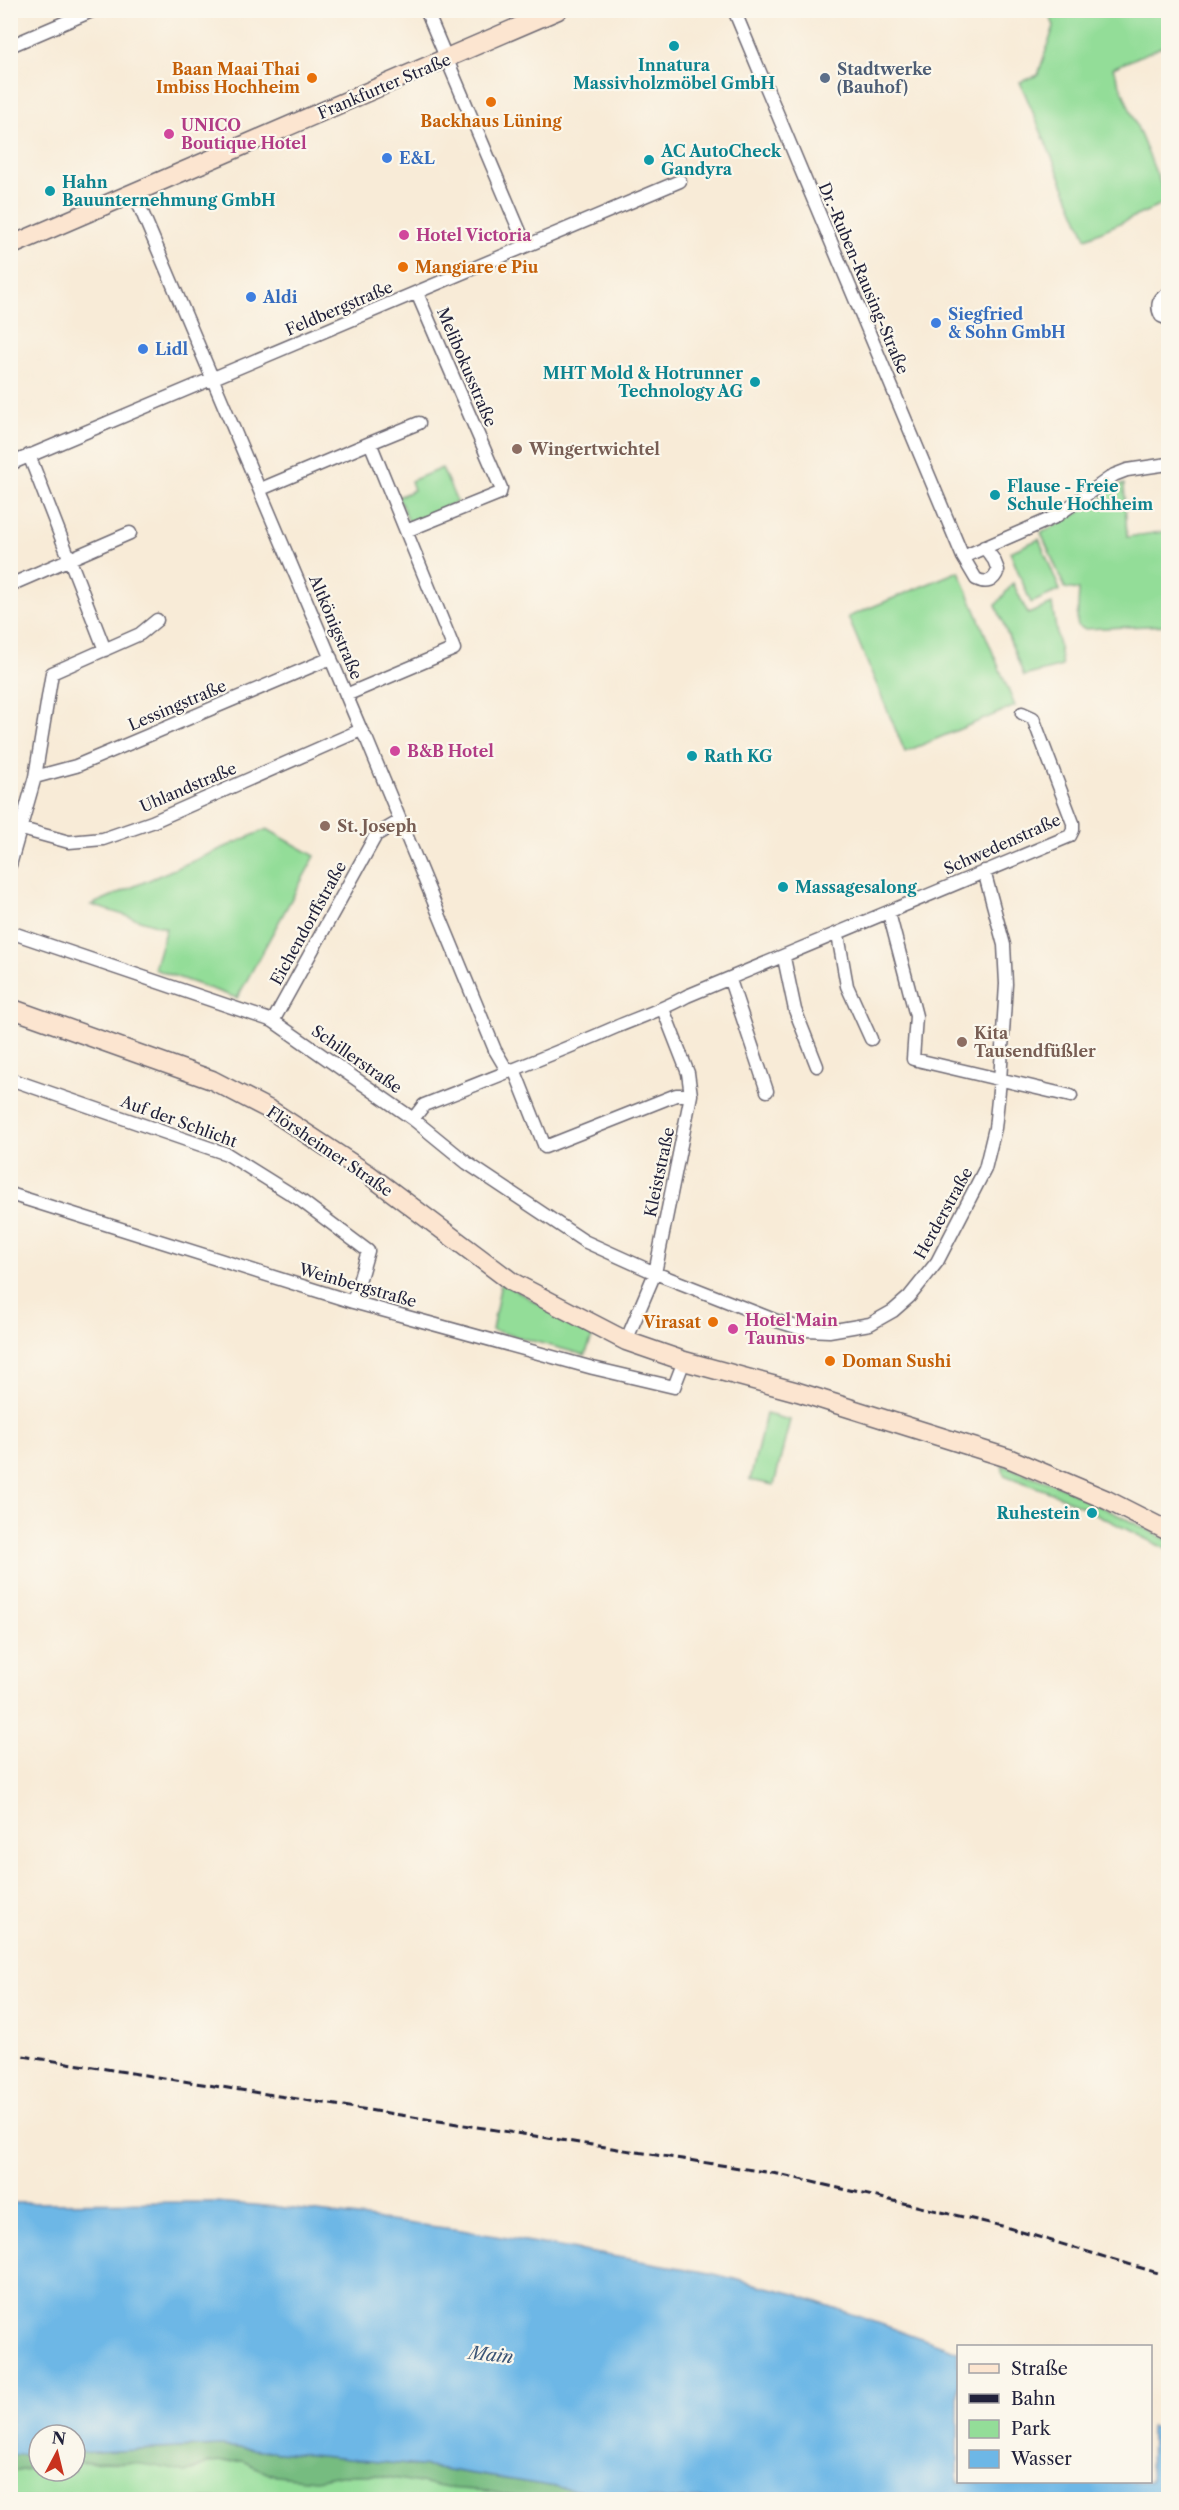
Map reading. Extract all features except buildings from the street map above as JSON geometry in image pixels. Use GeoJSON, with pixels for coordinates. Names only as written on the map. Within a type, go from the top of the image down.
{"type":"FeatureCollection","features":[{"type":"Feature","properties":{"kind":"main road","name":"Frankfurter Straße"},"geometry":{"type":"LineString","coordinates":[[10,246],[558,10]]}},
{"type":"Feature","properties":{"kind":"main road","name":"Flörsheimer Straße"},"geometry":{"type":"LineString","coordinates":[[10,1008],[212,1080],[272,1111],[368,1174],[513,1282],[626,1341],[684,1361],[798,1392],[1008,1458],[1107,1500],[1168,1531]]}},
{"type":"Feature","properties":{"kind":"street"},"geometry":{"type":"LineString","coordinates":[[10,46],[94,10]]}},
{"type":"Feature","properties":{"kind":"street"},"geometry":{"type":"LineString","coordinates":[[426,10],[526,246]]}},
{"type":"Feature","properties":{"kind":"street","name":"Dr.-Ruben-Rausing-Straße"},"geometry":{"type":"LineString","coordinates":[[734,10],[963,557],[976,579],[987,582],[992,580],[998,570],[984,547]]}},
{"type":"Feature","properties":{"kind":"street","name":"Feldbergstraße"},"geometry":{"type":"LineString","coordinates":[[10,464],[680,181]]}},
{"type":"Feature","properties":{"kind":"street","name":"Altkönigstraße"},"geometry":{"type":"LineString","coordinates":[[134,193],[164,269],[214,379],[367,740],[495,1050],[511,1071]]}},
{"type":"Feature","properties":{"kind":"street","name":"Melibokusstraße"},"geometry":{"type":"LineString","coordinates":[[406,531],[500,493],[501,488],[417,293]]}},
{"type":"Feature","properties":{"kind":"street"},"geometry":{"type":"LineString","coordinates":[[1168,294],[1159,301],[1158,306],[1161,316],[1168,319]]}},
{"type":"Feature","properties":{"kind":"street"},"geometry":{"type":"LineString","coordinates":[[261,489],[419,423]]}},
{"type":"Feature","properties":{"kind":"street"},"geometry":{"type":"LineString","coordinates":[[346,695],[454,649],[370,443]]}},
{"type":"Feature","properties":{"kind":"street"},"geometry":{"type":"LineString","coordinates":[[29,455],[105,650]]}},
{"type":"Feature","properties":{"kind":"street"},"geometry":{"type":"LineString","coordinates":[[963,557],[1061,513],[1114,475],[1168,464]]}},
{"type":"Feature","properties":{"kind":"street"},"geometry":{"type":"LineString","coordinates":[[10,585],[130,533]]}},
{"type":"Feature","properties":{"kind":"street"},"geometry":{"type":"LineString","coordinates":[[10,865],[35,777],[50,675],[147,631],[157,620]]}},
{"type":"Feature","properties":{"kind":"street","name":"Lessingstraße"},"geometry":{"type":"LineString","coordinates":[[35,777],[76,766],[331,658]]}},
{"type":"Feature","properties":{"kind":"street","name":"Schwedenstraße"},"geometry":{"type":"LineString","coordinates":[[413,1119],[424,1105],[663,1009],[1070,836],[1073,823],[1033,718],[1022,713]]}},
{"type":"Feature","properties":{"kind":"street","name":"Uhlandstraße"},"geometry":{"type":"LineString","coordinates":[[22,829],[69,842],[103,839],[152,822],[361,730]]}},
{"type":"Feature","properties":{"kind":"street","name":"Eichendorffstraße"},"geometry":{"type":"LineString","coordinates":[[273,1021],[376,835],[400,821]]}},
{"type":"Feature","properties":{"kind":"street","name":"Herderstraße"},"geometry":{"type":"LineString","coordinates":[[655,1273],[806,1330],[855,1328],[881,1319],[909,1297],[937,1262],[962,1218],[985,1169],[995,1128],[1006,984],[1004,945],[984,871]]}},
{"type":"Feature","properties":{"kind":"street"},"geometry":{"type":"LineString","coordinates":[[888,913],[916,1016],[913,1059],[1071,1096]]}},
{"type":"Feature","properties":{"kind":"street","name":"Schillerstraße"},"geometry":{"type":"LineString","coordinates":[[10,932],[273,1021],[413,1119],[467,1163],[584,1241],[655,1273]]}},
{"type":"Feature","properties":{"kind":"street"},"geometry":{"type":"LineString","coordinates":[[838,935],[847,986],[871,1039]]}},
{"type":"Feature","properties":{"kind":"street"},"geometry":{"type":"LineString","coordinates":[[784,958],[795,1010],[817,1066]]}},
{"type":"Feature","properties":{"kind":"street"},"geometry":{"type":"LineString","coordinates":[[730,980],[767,1091]]}},
{"type":"Feature","properties":{"kind":"street","name":"Kleiststraße"},"geometry":{"type":"LineString","coordinates":[[626,1341],[655,1273],[691,1095],[688,1073],[663,1009]]}},
{"type":"Feature","properties":{"kind":"street"},"geometry":{"type":"LineString","coordinates":[[511,1071],[545,1147],[676,1095],[691,1095]]}},
{"type":"Feature","properties":{"kind":"street","name":"Auf der Schlicht"},"geometry":{"type":"LineString","coordinates":[[10,1079],[227,1154],[299,1199],[368,1251],[353,1302]]}},
{"type":"Feature","properties":{"kind":"street","name":"Weinbergstraße"},"geometry":{"type":"LineString","coordinates":[[10,1194],[353,1302],[593,1368],[674,1387],[684,1361]]}},
{"type":"Feature","properties":{"kind":"green space"},"geometry":{"type":"Polygon","coordinates":[[[1048,11],[1168,11],[1168,44],[1113,68],[1168,202],[1086,238],[1020,82],[1038,75],[1054,26],[1048,11]]]}},
{"type":"Feature","properties":{"kind":"green space"},"geometry":{"type":"Polygon","coordinates":[[[442,468],[457,502],[409,522],[398,497],[414,490],[411,481],[442,468]]]}},
{"type":"Feature","properties":{"kind":"green space"},"geometry":{"type":"Polygon","coordinates":[[[1124,484],[1127,537],[1168,531],[1168,625],[1084,629],[1078,626],[1077,622],[1079,590],[1065,588],[1041,533],[1093,505],[1114,487],[1124,484]]]}},
{"type":"Feature","properties":{"kind":"green space"},"geometry":{"type":"Polygon","coordinates":[[[1039,539],[1060,590],[1031,603],[1010,552],[1039,539]]]}},
{"type":"Feature","properties":{"kind":"green space"},"geometry":{"type":"Polygon","coordinates":[[[959,571],[1015,706],[905,752],[848,617],[959,571]]]}},
{"type":"Feature","properties":{"kind":"green space"},"geometry":{"type":"Polygon","coordinates":[[[1013,583],[1028,614],[1052,604],[1062,666],[1024,676],[996,605],[1013,583]]]}},
{"type":"Feature","properties":{"kind":"green space"},"geometry":{"type":"Polygon","coordinates":[[[267,829],[315,856],[237,998],[154,969],[166,928],[91,905],[267,829]]]}},
{"type":"Feature","properties":{"kind":"green space"},"geometry":{"type":"Polygon","coordinates":[[[501,1282],[593,1335],[585,1355],[492,1330],[501,1282]]]}},
{"type":"Feature","properties":{"kind":"green space"},"geometry":{"type":"Polygon","coordinates":[[[766,1414],[790,1420],[774,1485],[750,1480],[766,1414]]]}},
{"type":"Feature","properties":{"kind":"green space"},"geometry":{"type":"Polygon","coordinates":[[[1002,1465],[1064,1488],[1168,1540],[1168,1550],[1060,1496],[1004,1475],[1002,1465]]]}},
{"type":"Feature","properties":{"kind":"green space"},"geometry":{"type":"Polygon","coordinates":[[[220,2446],[429,2467],[633,2499],[11,2499],[10,2455],[27,2454],[27,2483],[87,2483],[87,2452],[220,2446]]]}},
{"type":"Feature","properties":{"kind":"green space"},"geometry":{"type":"Polygon","coordinates":[[[220,2446],[429,2467],[633,2499],[524,2499],[488,2491],[447,2488],[376,2475],[340,2475],[315,2480],[276,2476],[242,2461],[207,2463],[186,2473],[131,2463],[87,2463],[87,2452],[220,2446]]]}},
{"type":"Feature","properties":{"kind":"green space"},"geometry":{"type":"Polygon","coordinates":[[[27,2454],[27,2469],[11,2472],[11,2455],[27,2454]]]}},
{"type":"Feature","properties":{"kind":"water","name":"Main"},"geometry":{"type":"Polygon","coordinates":[[[214,2202],[278,2207],[461,2230],[710,2273],[795,2294],[957,2351],[957,2483],[1152,2483],[1152,2426],[1168,2433],[1168,2499],[633,2499],[429,2467],[220,2446],[87,2452],[87,2423],[27,2423],[27,2454],[11,2455],[11,2203],[214,2202]]]}},
{"type":"Feature","properties":{"kind":"railway"},"geometry":{"type":"LineString","coordinates":[[10,2054],[778,2174],[1002,2226],[1168,2276]]}},
{"type":"Feature","properties":{"kind":"place","name":"Innatura Massivholzmöbel GmbH"},"geometry":{"type":"Point","coordinates":[674,46]}},
{"type":"Feature","properties":{"kind":"place","name":"Baan Maai Thai Imbiss Hochheim"},"geometry":{"type":"Point","coordinates":[312,78]}},
{"type":"Feature","properties":{"kind":"place","name":"Stadtwerke (Bauhof)"},"geometry":{"type":"Point","coordinates":[825,78]}},
{"type":"Feature","properties":{"kind":"place","name":"Backhaus Lüning"},"geometry":{"type":"Point","coordinates":[491,102]}},
{"type":"Feature","properties":{"kind":"place","name":"UNICO Boutique Hotel"},"geometry":{"type":"Point","coordinates":[169,134]}},
{"type":"Feature","properties":{"kind":"place","name":"E&L"},"geometry":{"type":"Point","coordinates":[387,158]}},
{"type":"Feature","properties":{"kind":"place","name":"AC AutoCheck Gandyra"},"geometry":{"type":"Point","coordinates":[649,160]}},
{"type":"Feature","properties":{"kind":"place","name":"Hahn Bauunternehmung GmbH"},"geometry":{"type":"Point","coordinates":[50,191]}},
{"type":"Feature","properties":{"kind":"place","name":"Hotel Victoria"},"geometry":{"type":"Point","coordinates":[404,235]}},
{"type":"Feature","properties":{"kind":"place","name":"Mangiare e Piu"},"geometry":{"type":"Point","coordinates":[403,267]}},
{"type":"Feature","properties":{"kind":"place","name":"Aldi"},"geometry":{"type":"Point","coordinates":[251,297]}},
{"type":"Feature","properties":{"kind":"place","name":"Siegfried & Sohn GmbH"},"geometry":{"type":"Point","coordinates":[936,323]}},
{"type":"Feature","properties":{"kind":"place","name":"Lidl"},"geometry":{"type":"Point","coordinates":[143,349]}},
{"type":"Feature","properties":{"kind":"place","name":"MHT Mold & Hotrunner Technology AG"},"geometry":{"type":"Point","coordinates":[755,382]}},
{"type":"Feature","properties":{"kind":"place","name":"Wingertwichtel"},"geometry":{"type":"Point","coordinates":[517,449]}},
{"type":"Feature","properties":{"kind":"place","name":"Flause - Freie Schule Hochheim"},"geometry":{"type":"Point","coordinates":[995,495]}},
{"type":"Feature","properties":{"kind":"place","name":"B&B Hotel"},"geometry":{"type":"Point","coordinates":[395,751]}},
{"type":"Feature","properties":{"kind":"place","name":"Rath KG"},"geometry":{"type":"Point","coordinates":[692,756]}},
{"type":"Feature","properties":{"kind":"place","name":"St. Joseph"},"geometry":{"type":"Point","coordinates":[325,826]}},
{"type":"Feature","properties":{"kind":"place","name":"Massagesalong"},"geometry":{"type":"Point","coordinates":[783,887]}},
{"type":"Feature","properties":{"kind":"place","name":"Kita Tausendfüßler"},"geometry":{"type":"Point","coordinates":[962,1042]}},
{"type":"Feature","properties":{"kind":"place","name":"Virasat"},"geometry":{"type":"Point","coordinates":[713,1322]}},
{"type":"Feature","properties":{"kind":"place","name":"Hotel Main Taunus"},"geometry":{"type":"Point","coordinates":[733,1329]}},
{"type":"Feature","properties":{"kind":"place","name":"Doman Sushi"},"geometry":{"type":"Point","coordinates":[830,1361]}},
{"type":"Feature","properties":{"kind":"place","name":"Ruhestein"},"geometry":{"type":"Point","coordinates":[1092,1513]}}]}
